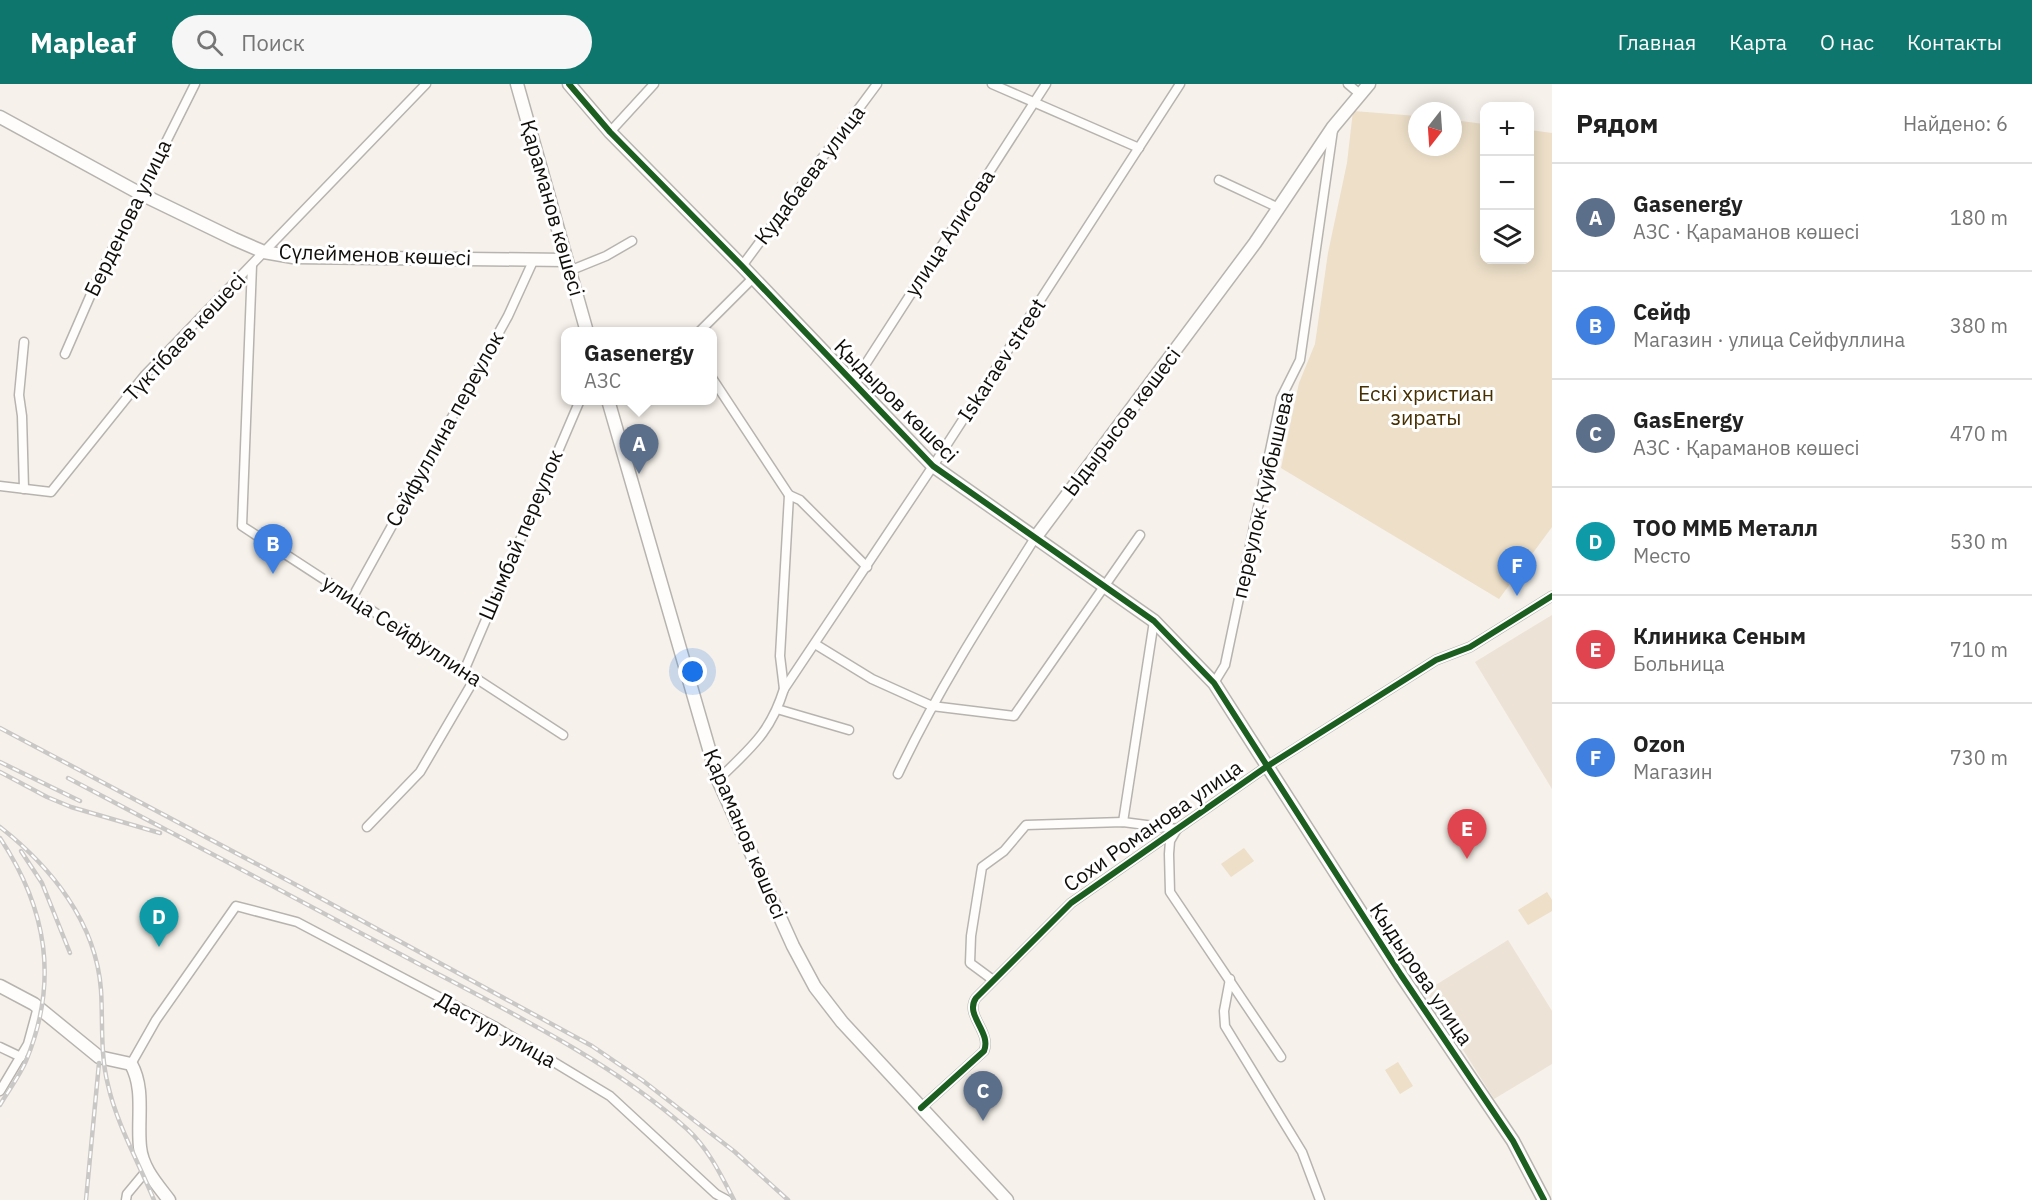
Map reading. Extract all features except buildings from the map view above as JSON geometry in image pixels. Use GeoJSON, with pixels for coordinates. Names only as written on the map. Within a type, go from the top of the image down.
{"type":"FeatureCollection","features":[{"type":"Feature","properties":{"kind":"street","name":"Берденова улица"},"geometry":{"type":"LineString","coordinates":[[65,354],[139,193],[195,84]]}},
{"type":"Feature","properties":{"kind":"street","name":"Түктібаев көшесі"},"geometry":{"type":"LineString","coordinates":[[24,489],[51,492],[145,375],[426,84]]}},
{"type":"Feature","properties":{"kind":"street","name":"Қараманов көшесі"},"geometry":{"type":"LineString","coordinates":[[517,84],[586,327]]}},
{"type":"Feature","properties":{"kind":"street","name":"Қыдыров көшесі"},"geometry":{"type":"LineString","coordinates":[[569,84],[610,132],[933,466],[1154,621],[1214,683],[1266,767]]}},
{"type":"Feature","properties":{"kind":"street"},"geometry":{"type":"LineString","coordinates":[[610,132],[654,84]]}},
{"type":"Feature","properties":{"kind":"street","name":"Кудабаева улица"},"geometry":{"type":"LineString","coordinates":[[742,266],[877,84]]}},
{"type":"Feature","properties":{"kind":"street"},"geometry":{"type":"LineString","coordinates":[[992,84],[1140,148]]}},
{"type":"Feature","properties":{"kind":"street","name":"улица Алисова"},"geometry":{"type":"LineString","coordinates":[[850,379],[865,365],[1046,84]]}},
{"type":"Feature","properties":{"kind":"street","name":"Iskaraev street"},"geometry":{"type":"LineString","coordinates":[[718,780],[754,745],[773,720],[784,688],[867,567],[1180,84]]}},
{"type":"Feature","properties":{"kind":"street"},"geometry":{"type":"LineString","coordinates":[[1348,84],[1361,95]]}},
{"type":"Feature","properties":{"kind":"street","name":"Ыдырысов көшесі"},"geometry":{"type":"LineString","coordinates":[[898,774],[956,661],[1035,538],[1279,208],[1333,127],[1369,84]]}},
{"type":"Feature","properties":{"kind":"street","name":"Сүлейменов көшесі"},"geometry":{"type":"LineString","coordinates":[[0,117],[139,193],[264,252],[293,257],[534,259],[568,266]]}},
{"type":"Feature","properties":{"kind":"street","name":"переулок Куйбышева"},"geometry":{"type":"LineString","coordinates":[[1214,683],[1225,665],[1281,398],[1300,360],[1333,127]]}},
{"type":"Feature","properties":{"kind":"street"},"geometry":{"type":"LineString","coordinates":[[1219,180],[1279,208]]}},
{"type":"Feature","properties":{"kind":"street"},"geometry":{"type":"LineString","coordinates":[[568,266],[606,256],[632,241]]}},
{"type":"Feature","properties":{"kind":"street","name":"Сейфуллина переулок"},"geometry":{"type":"LineString","coordinates":[[352,598],[508,316],[534,259]]}},
{"type":"Feature","properties":{"kind":"street","name":"улица Сейфуллина"},"geometry":{"type":"LineString","coordinates":[[252,265],[242,526],[563,735]]}},
{"type":"Feature","properties":{"kind":"street"},"geometry":{"type":"LineString","coordinates":[[704,327],[753,278]]}},
{"type":"Feature","properties":{"kind":"street"},"geometry":{"type":"LineString","coordinates":[[0,486],[24,489],[22,416],[19,395],[24,342]]}},
{"type":"Feature","properties":{"kind":"street"},"geometry":{"type":"LineString","coordinates":[[717,386],[789,495],[800,500],[867,567]]}},
{"type":"Feature","properties":{"kind":"street","name":"Шымбай переулок"},"geometry":{"type":"LineString","coordinates":[[464,671],[578,405]]}},
{"type":"Feature","properties":{"kind":"street","name":"Қараманов көшесі"},"geometry":{"type":"LineString","coordinates":[[609,405],[718,780],[793,946],[816,987],[864,1047],[1007,1200]]}},
{"type":"Feature","properties":{"kind":"street"},"geometry":{"type":"LineString","coordinates":[[784,688],[780,656],[789,495]]}},
{"type":"Feature","properties":{"kind":"street"},"geometry":{"type":"LineString","coordinates":[[815,644],[872,679],[932,706],[1014,716],[1140,535]]}},
{"type":"Feature","properties":{"kind":"street","name":"Сохи Романова улица"},"geometry":{"type":"LineString","coordinates":[[921,1108],[984,1051],[986,1042],[972,1004],[993,980],[1071,903],[1266,767],[1436,660],[1470,647],[1552,596]]}},
{"type":"Feature","properties":{"kind":"street"},"geometry":{"type":"LineString","coordinates":[[1123,822],[1154,621]]}},
{"type":"Feature","properties":{"kind":"street"},"geometry":{"type":"LineString","coordinates":[[367,827],[420,772],[475,678]]}},
{"type":"Feature","properties":{"kind":"street"},"geometry":{"type":"LineString","coordinates":[[777,709],[849,730]]}},
{"type":"Feature","properties":{"kind":"street","name":"Кыдырова улица"},"geometry":{"type":"LineString","coordinates":[[1266,767],[1401,975],[1513,1141],[1544,1200]]}},
{"type":"Feature","properties":{"kind":"street"},"geometry":{"type":"LineString","coordinates":[[993,980],[970,963],[971,936],[982,867],[1004,850],[1026,825],[1123,822],[1178,829],[1170,848],[1170,892],[1281,1058]]}},
{"type":"Feature","properties":{"kind":"street","name":"Дастур улица"},"geometry":{"type":"LineString","coordinates":[[131,1064],[156,1020],[236,906],[297,922],[494,1026],[601,1090],[727,1200]]}},
{"type":"Feature","properties":{"kind":"street"},"geometry":{"type":"LineString","coordinates":[[1230,979],[1224,1011],[1225,1026],[1302,1152],[1320,1200]]}},
{"type":"Feature","properties":{"kind":"street"},"geometry":{"type":"LineString","coordinates":[[0,986],[36,1006],[99,1058],[131,1064],[139,1078],[140,1149],[147,1170],[169,1200]]}},
{"type":"Feature","properties":{"kind":"street"},"geometry":{"type":"LineString","coordinates":[[0,1091],[28,1044],[36,1006]]}},
{"type":"Feature","properties":{"kind":"street"},"geometry":{"type":"LineString","coordinates":[[0,1047],[21,1057]]}},
{"type":"Feature","properties":{"kind":"street"},"geometry":{"type":"LineString","coordinates":[[126,1200],[127,1194],[147,1170]]}},
{"type":"Feature","properties":{"kind":"shaded area"},"geometry":{"type":"Polygon","coordinates":[[[1552,615],[1552,789],[1475,662],[1552,615]]]}},
{"type":"Feature","properties":{"kind":"shaded area"},"geometry":{"type":"Polygon","coordinates":[[[1508,940],[1552,1011],[1552,1064],[1494,1099],[1426,991],[1508,940]]]}},
{"type":"Feature","properties":{"kind":"green space","name":"Ескі христиан зираты"},"geometry":{"type":"Polygon","coordinates":[[[1353,111],[1408,115],[1408,156],[1462,156],[1462,121],[1480,123],[1480,264],[1534,264],[1534,131],[1552,133],[1552,527],[1499,599],[1281,468],[1299,383],[1315,344],[1328,253],[1347,163],[1353,111]]]}},
{"type":"Feature","properties":{"kind":"green space"},"geometry":{"type":"Polygon","coordinates":[[[1244,848],[1254,861],[1231,877],[1221,864],[1244,848]]]}},
{"type":"Feature","properties":{"kind":"green space"},"geometry":{"type":"Polygon","coordinates":[[[1547,892],[1552,900],[1552,911],[1528,925],[1518,910],[1547,892]]]}},
{"type":"Feature","properties":{"kind":"green space"},"geometry":{"type":"Polygon","coordinates":[[[1398,1062],[1413,1086],[1400,1094],[1385,1070],[1398,1062]]]}},
{"type":"Feature","properties":{"kind":"railway"},"geometry":{"type":"LineString","coordinates":[[0,728],[302,888],[592,1046],[642,1080],[735,1152],[788,1200]]}},
{"type":"Feature","properties":{"kind":"railway"},"geometry":{"type":"LineString","coordinates":[[0,762],[80,801]]}},
{"type":"Feature","properties":{"kind":"railway"},"geometry":{"type":"LineString","coordinates":[[0,772],[71,807],[160,833]]}},
{"type":"Feature","properties":{"kind":"railway"},"geometry":{"type":"LineString","coordinates":[[68,778],[486,999],[592,1060],[658,1105],[695,1136],[708,1153],[734,1200]]}},
{"type":"Feature","properties":{"kind":"railway"},"geometry":{"type":"LineString","coordinates":[[0,827],[37,860],[53,878],[68,898],[90,941],[101,990],[105,1073],[123,1129],[154,1200]]}},
{"type":"Feature","properties":{"kind":"railway"},"geometry":{"type":"LineString","coordinates":[[0,838],[29,892],[38,919],[45,974],[36,1031],[26,1061],[0,1105]]}},
{"type":"Feature","properties":{"kind":"railway"},"geometry":{"type":"LineString","coordinates":[[21,851],[42,883],[70,953]]}},
{"type":"Feature","properties":{"kind":"railway"},"geometry":{"type":"LineString","coordinates":[[86,1200],[99,1063]]}},
{"type":"Feature","properties":{"kind":"cycle path"},"geometry":{"type":"LineString","coordinates":[[569,84],[610,132],[933,466],[1154,621],[1214,683],[1401,975],[1513,1141],[1544,1200]]}},
{"type":"Feature","properties":{"kind":"cycle path"},"geometry":{"type":"LineString","coordinates":[[921,1108],[984,1051],[984,1037],[973,1011],[976,998],[1071,903],[1266,767],[1436,660],[1470,647],[1552,596]]}},
{"type":"Feature","properties":{"kind":"place","name":"Gasenergy"},"geometry":{"type":"Point","coordinates":[639,474]}},
{"type":"Feature","properties":{"kind":"place","name":"Сейф"},"geometry":{"type":"Point","coordinates":[273,574]}},
{"type":"Feature","properties":{"kind":"place","name":"Ozon"},"geometry":{"type":"Point","coordinates":[1517,596]}},
{"type":"Feature","properties":{"kind":"place","name":"Клиника Сеным"},"geometry":{"type":"Point","coordinates":[1467,859]}},
{"type":"Feature","properties":{"kind":"place","name":"ТОО ММБ Металл"},"geometry":{"type":"Point","coordinates":[159,947]}},
{"type":"Feature","properties":{"kind":"place","name":"GasEnergy"},"geometry":{"type":"Point","coordinates":[983,1121]}}]}
